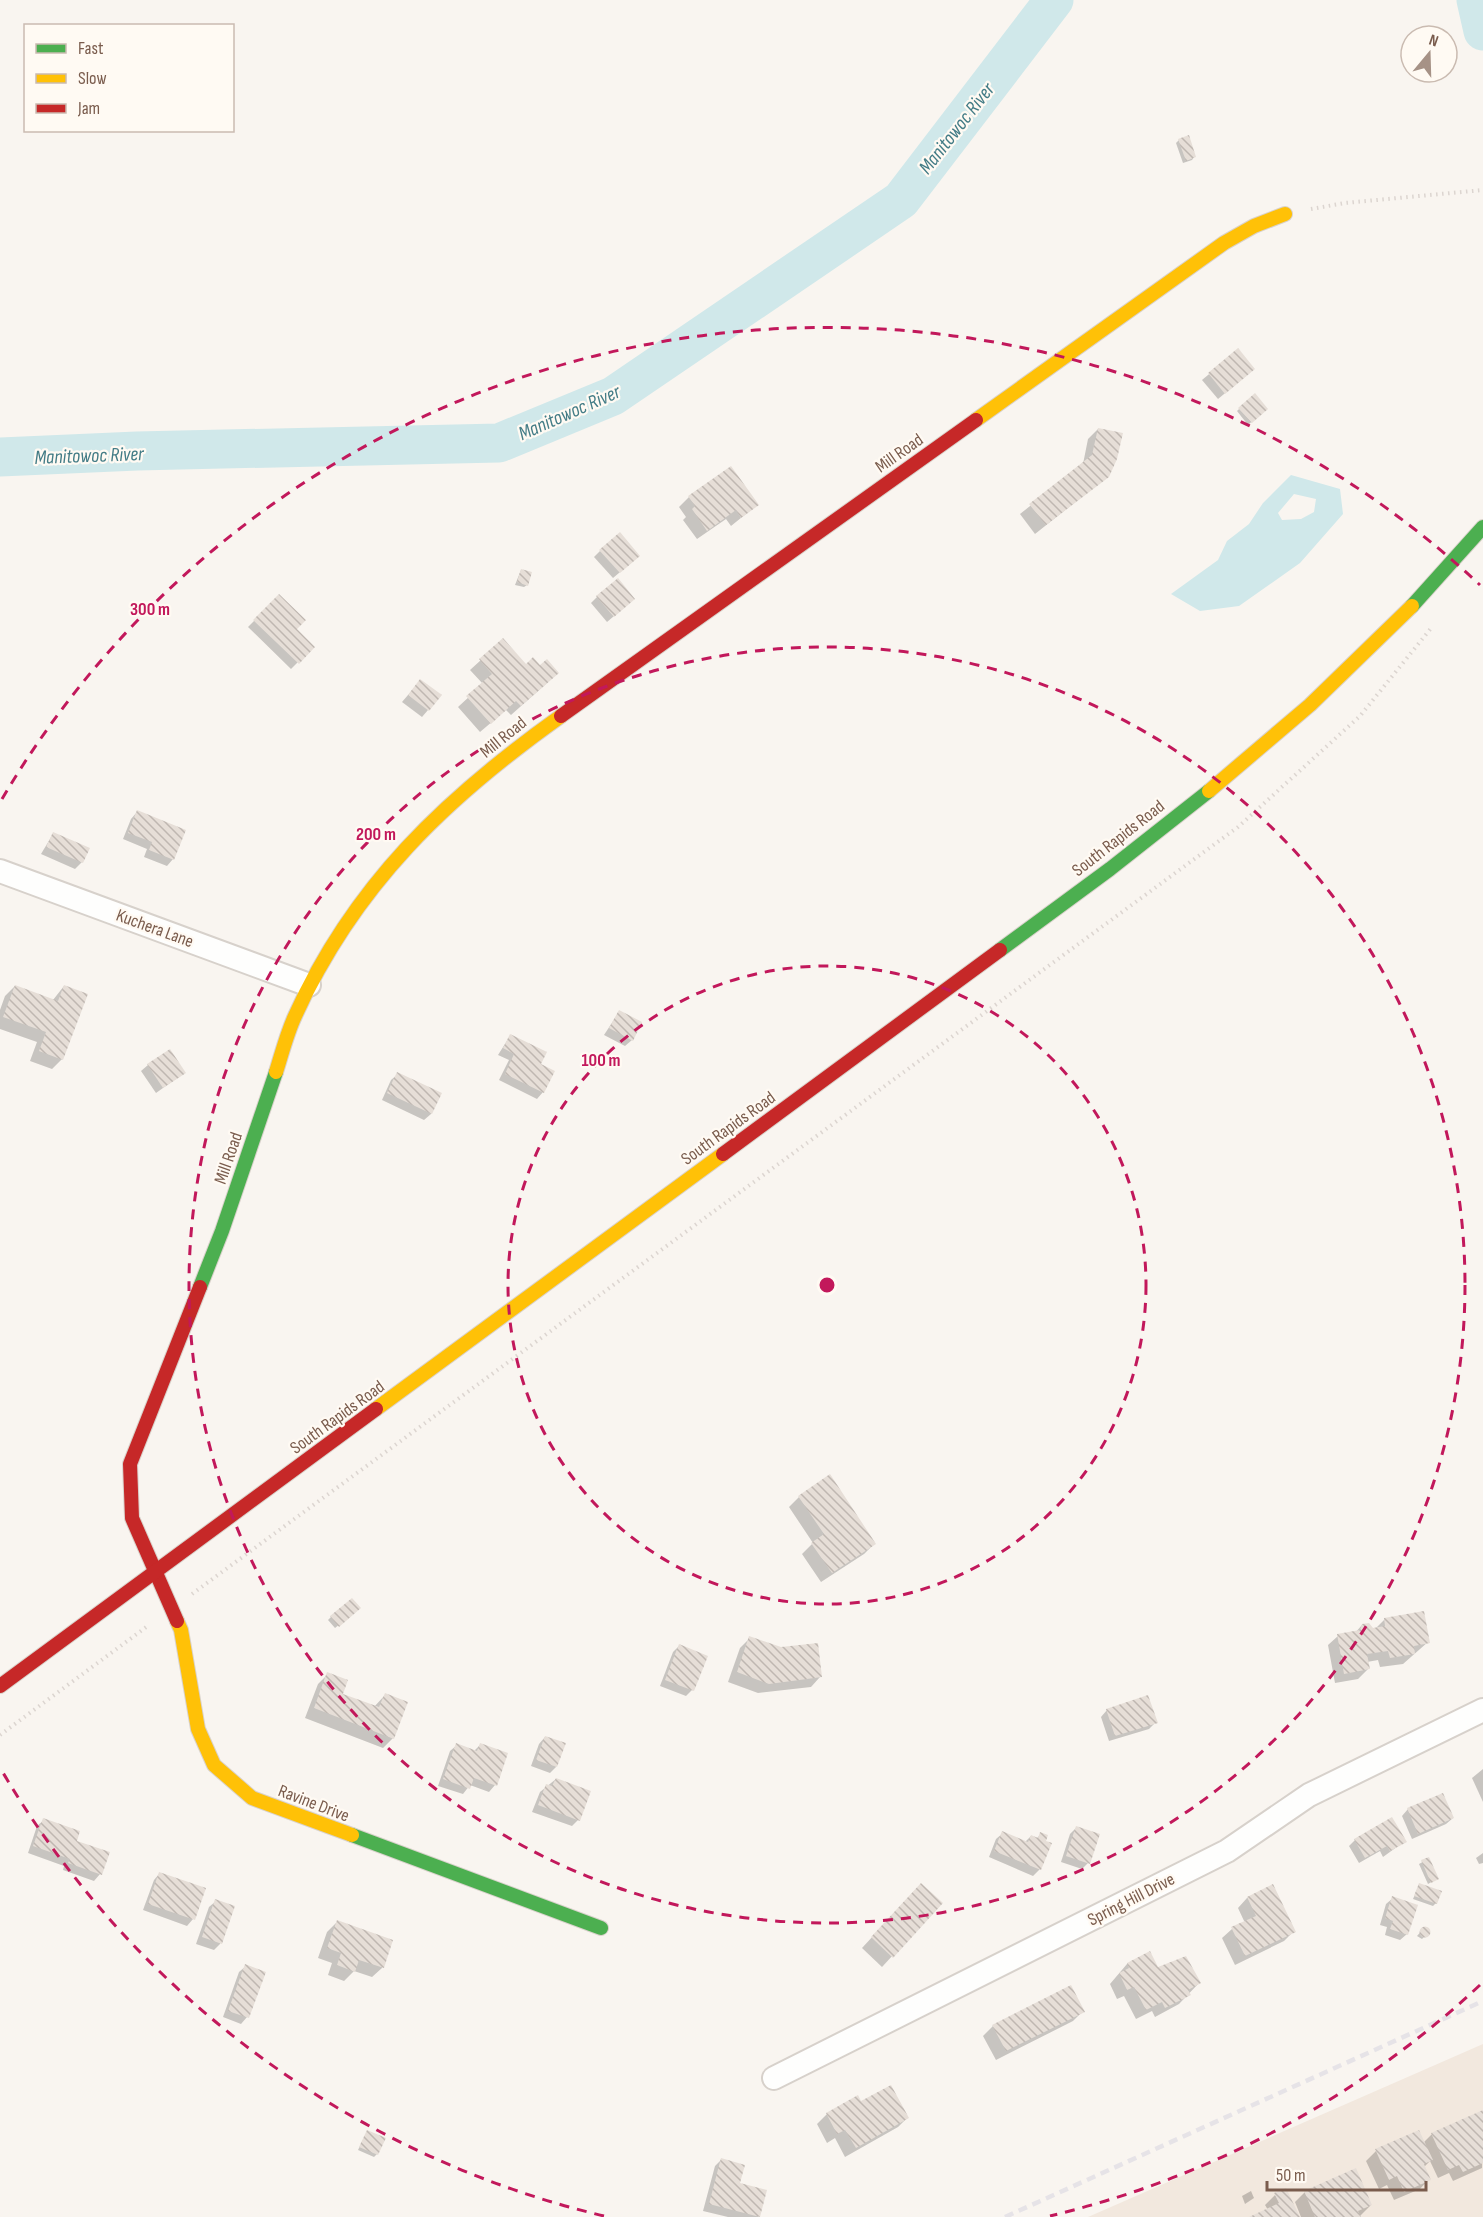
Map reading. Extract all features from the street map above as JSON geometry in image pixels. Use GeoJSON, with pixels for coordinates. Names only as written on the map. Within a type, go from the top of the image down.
{"type":"FeatureCollection","features":[{"type":"Feature","properties":{"kind":"street","name":"Mill Road"},"geometry":{"type":"LineString","coordinates":[[154,1575],[132,1518],[130,1464],[222,1231],[294,1017],[333,942],[385,870],[429,822],[537,733],[1224,243],[1254,226],[1285,214]]}},
{"type":"Feature","properties":{"kind":"street","name":"South Rapids Road"},"geometry":{"type":"LineString","coordinates":[[0,1686],[154,1575],[1110,869],[1284,729],[1347,671],[1450,566],[1483,527]]}},
{"type":"Feature","properties":{"kind":"street","name":"Kuchera Lane"},"geometry":{"type":"LineString","coordinates":[[0,871],[309,985]]}},
{"type":"Feature","properties":{"kind":"street","name":"Ravine Drive"},"geometry":{"type":"LineString","coordinates":[[154,1575],[181,1630],[198,1729],[214,1765],[252,1798],[601,1928]]}},
{"type":"Feature","properties":{"kind":"street","name":"Spring Hill Drive"},"geometry":{"type":"LineString","coordinates":[[774,2078],[1227,1851],[1309,1795],[1483,1710]]}},
{"type":"Feature","properties":{"kind":"path"},"geometry":{"type":"LineString","coordinates":[[1285,214],[1345,203],[1483,190]]}},
{"type":"Feature","properties":{"kind":"path"},"geometry":{"type":"LineString","coordinates":[[0,1735],[1238,827],[1360,716],[1432,626]]}},
{"type":"Feature","properties":{"kind":"shaded area"},"geometry":{"type":"Polygon","coordinates":[[[1483,2044],[1483,2217],[1088,2217],[1483,2044]]]}},
{"type":"Feature","properties":{"kind":"water"},"geometry":{"type":"Polygon","coordinates":[[[1291,475],[1340,489],[1343,514],[1300,563],[1239,606],[1200,611],[1171,594],[1218,560],[1227,541],[1249,524],[1263,503],[1291,475]],[[1294,494],[1278,513],[1282,520],[1301,519],[1314,512],[1316,499],[1294,494]]]}},
{"type":"Feature","properties":{"kind":"building"},"geometry":{"type":"Polygon","coordinates":[[[1189,135],[1196,157],[1186,161],[1178,139],[1189,135]]]}},
{"type":"Feature","properties":{"kind":"building"},"geometry":{"type":"Polygon","coordinates":[[[1238,348],[1255,369],[1225,394],[1208,373],[1238,348]]]}},
{"type":"Feature","properties":{"kind":"building"},"geometry":{"type":"Polygon","coordinates":[[[1255,393],[1268,409],[1252,423],[1238,408],[1255,393]]]}},
{"type":"Feature","properties":{"kind":"building"},"geometry":{"type":"Polygon","coordinates":[[[1098,428],[1123,433],[1117,459],[1109,477],[1046,525],[1029,504],[1092,455],[1098,428]]]}},
{"type":"Feature","properties":{"kind":"building"},"geometry":{"type":"Polygon","coordinates":[[[731,466],[759,505],[741,518],[736,510],[707,531],[692,509],[695,506],[688,496],[731,466]]]}},
{"type":"Feature","properties":{"kind":"building"},"geometry":{"type":"Polygon","coordinates":[[[620,532],[640,556],[620,573],[599,550],[620,532]]]}},
{"type":"Feature","properties":{"kind":"building"},"geometry":{"type":"Polygon","coordinates":[[[521,569],[532,572],[528,586],[517,582],[521,569]]]}},
{"type":"Feature","properties":{"kind":"building"},"geometry":{"type":"Polygon","coordinates":[[[618,578],[635,599],[614,617],[596,596],[618,578]]]}},
{"type":"Feature","properties":{"kind":"building"},"geometry":{"type":"Polygon","coordinates":[[[279,594],[306,620],[297,629],[315,647],[299,664],[253,620],[279,594]]]}},
{"type":"Feature","properties":{"kind":"building"},"geometry":{"type":"Polygon","coordinates":[[[503,638],[526,664],[533,657],[540,665],[547,659],[559,673],[521,706],[516,701],[491,724],[466,696],[492,674],[479,659],[503,638]]]}},
{"type":"Feature","properties":{"kind":"building"},"geometry":{"type":"Polygon","coordinates":[[[420,679],[442,695],[429,711],[408,695],[420,679]]]}},
{"type":"Feature","properties":{"kind":"building"},"geometry":{"type":"Polygon","coordinates":[[[137,810],[186,830],[174,860],[149,850],[152,842],[128,833],[137,810]]]}},
{"type":"Feature","properties":{"kind":"building"},"geometry":{"type":"Polygon","coordinates":[[[53,832],[90,848],[83,863],[46,847],[53,832]]]}},
{"type":"Feature","properties":{"kind":"building"},"geometry":{"type":"Polygon","coordinates":[[[15,985],[58,1001],[64,985],[88,994],[63,1060],[39,1051],[46,1032],[3,1017],[15,985]]]}},
{"type":"Feature","properties":{"kind":"building"},"geometry":{"type":"Polygon","coordinates":[[[619,1010],[642,1022],[633,1041],[609,1028],[619,1010]]]}},
{"type":"Feature","properties":{"kind":"building"},"geometry":{"type":"Polygon","coordinates":[[[510,1034],[547,1052],[541,1064],[555,1071],[544,1093],[505,1074],[514,1054],[503,1048],[510,1034]]]}},
{"type":"Feature","properties":{"kind":"building"},"geometry":{"type":"Polygon","coordinates":[[[170,1049],[186,1073],[163,1088],[147,1064],[170,1049]]]}},
{"type":"Feature","properties":{"kind":"building"},"geometry":{"type":"Polygon","coordinates":[[[397,1072],[442,1093],[432,1114],[387,1093],[397,1072]]]}},
{"type":"Feature","properties":{"kind":"building"},"geometry":{"type":"Polygon","coordinates":[[[830,1474],[876,1544],[832,1573],[811,1543],[824,1534],[798,1496],[830,1474]]]}},
{"type":"Feature","properties":{"kind":"building"},"geometry":{"type":"Polygon","coordinates":[[[352,1598],[361,1608],[339,1627],[330,1616],[352,1598]]]}},
{"type":"Feature","properties":{"kind":"building"},"geometry":{"type":"Polygon","coordinates":[[[1424,1611],[1430,1643],[1414,1646],[1415,1654],[1390,1658],[1388,1651],[1367,1654],[1370,1669],[1344,1674],[1337,1634],[1360,1630],[1362,1624],[1369,1623],[1373,1628],[1385,1626],[1384,1618],[1424,1611]]]}},
{"type":"Feature","properties":{"kind":"building"},"geometry":{"type":"Polygon","coordinates":[[[749,1636],[781,1647],[818,1643],[822,1677],[769,1684],[737,1672],[749,1636]]]}},
{"type":"Feature","properties":{"kind":"building"},"geometry":{"type":"Polygon","coordinates":[[[679,1644],[708,1656],[694,1691],[665,1680],[679,1644]]]}},
{"type":"Feature","properties":{"kind":"building"},"geometry":{"type":"Polygon","coordinates":[[[327,1672],[348,1680],[343,1694],[379,1707],[385,1693],[408,1702],[394,1739],[314,1708],[327,1672]]]}},
{"type":"Feature","properties":{"kind":"building"},"geometry":{"type":"Polygon","coordinates":[[[1148,1695],[1158,1723],[1115,1736],[1106,1709],[1148,1695]]]}},
{"type":"Feature","properties":{"kind":"building"},"geometry":{"type":"Polygon","coordinates":[[[545,1736],[566,1743],[557,1767],[536,1760],[545,1736]]]}},
{"type":"Feature","properties":{"kind":"building"},"geometry":{"type":"Polygon","coordinates":[[[456,1743],[477,1751],[480,1743],[508,1753],[497,1786],[474,1778],[470,1789],[443,1779],[456,1743]]]}},
{"type":"Feature","properties":{"kind":"building"},"geometry":{"type":"Polygon","coordinates":[[[556,1778],[591,1791],[580,1821],[538,1805],[546,1784],[552,1786],[556,1778]]]}},
{"type":"Feature","properties":{"kind":"building"},"geometry":{"type":"Polygon","coordinates":[[[1443,1793],[1454,1818],[1418,1834],[1407,1808],[1443,1793]]]}},
{"type":"Feature","properties":{"kind":"building"},"geometry":{"type":"Polygon","coordinates":[[[1392,1817],[1407,1842],[1390,1851],[1387,1846],[1365,1858],[1354,1839],[1392,1817]]]}},
{"type":"Feature","properties":{"kind":"building"},"geometry":{"type":"Polygon","coordinates":[[[43,1818],[80,1831],[77,1841],[110,1852],[102,1875],[68,1863],[70,1859],[33,1846],[43,1818]]]}},
{"type":"Feature","properties":{"kind":"building"},"geometry":{"type":"Polygon","coordinates":[[[1076,1826],[1100,1834],[1090,1864],[1066,1856],[1076,1826]]]}},
{"type":"Feature","properties":{"kind":"building"},"geometry":{"type":"Polygon","coordinates":[[[1002,1831],[1028,1842],[1031,1835],[1038,1838],[1040,1832],[1048,1835],[1046,1841],[1052,1843],[1041,1870],[994,1851],[1002,1831]]]}},
{"type":"Feature","properties":{"kind":"building"},"geometry":{"type":"Polygon","coordinates":[[[1429,1857],[1439,1879],[1431,1883],[1421,1860],[1429,1857]]]}},
{"type":"Feature","properties":{"kind":"building"},"geometry":{"type":"Polygon","coordinates":[[[159,1872],[206,1888],[195,1920],[148,1904],[159,1872]]]}},
{"type":"Feature","properties":{"kind":"building"},"geometry":{"type":"Polygon","coordinates":[[[921,1883],[943,1903],[893,1958],[871,1937],[921,1883]]]}},
{"type":"Feature","properties":{"kind":"building"},"geometry":{"type":"Polygon","coordinates":[[[1419,1883],[1442,1891],[1437,1904],[1414,1896],[1419,1883]]]}},
{"type":"Feature","properties":{"kind":"building"},"geometry":{"type":"Polygon","coordinates":[[[1273,1884],[1296,1932],[1245,1956],[1231,1927],[1256,1916],[1247,1897],[1273,1884]]]}},
{"type":"Feature","properties":{"kind":"building"},"geometry":{"type":"Polygon","coordinates":[[[1392,1896],[1418,1905],[1408,1935],[1390,1929],[1393,1921],[1385,1918],[1392,1896]]]}},
{"type":"Feature","properties":{"kind":"building"},"geometry":{"type":"Polygon","coordinates":[[[215,1899],[235,1906],[222,1944],[202,1937],[215,1899]]]}},
{"type":"Feature","properties":{"kind":"building"},"geometry":{"type":"Polygon","coordinates":[[[337,1920],[393,1940],[384,1968],[359,1960],[355,1972],[337,1965],[341,1953],[327,1948],[337,1920]]]}},
{"type":"Feature","properties":{"kind":"building"},"geometry":{"type":"Polygon","coordinates":[[[1425,1926],[1431,1932],[1425,1938],[1419,1932],[1425,1926]]]}},
{"type":"Feature","properties":{"kind":"building"},"geometry":{"type":"Polygon","coordinates":[[[1150,1951],[1158,1967],[1186,1956],[1201,1983],[1188,1990],[1191,1995],[1165,2008],[1162,2002],[1146,2010],[1134,1987],[1127,1990],[1119,1973],[1129,1968],[1127,1963],[1150,1951]]]}},
{"type":"Feature","properties":{"kind":"building"},"geometry":{"type":"Polygon","coordinates":[[[245,1964],[266,1972],[249,2018],[228,2011],[245,1964]]]}},
{"type":"Feature","properties":{"kind":"building"},"geometry":{"type":"Polygon","coordinates":[[[1071,1985],[1085,2012],[1006,2051],[992,2025],[1071,1985]]]}},
{"type":"Feature","properties":{"kind":"building"},"geometry":{"type":"Polygon","coordinates":[[[891,2085],[909,2118],[856,2148],[845,2130],[837,2134],[826,2113],[858,2095],[861,2101],[891,2085]]]}},
{"type":"Feature","properties":{"kind":"building"},"geometry":{"type":"Polygon","coordinates":[[[1483,2110],[1483,2163],[1463,2172],[1459,2165],[1448,2170],[1431,2133],[1483,2110]]]}},
{"type":"Feature","properties":{"kind":"building"},"geometry":{"type":"Polygon","coordinates":[[[367,2130],[386,2138],[378,2155],[359,2147],[367,2130]]]}},
{"type":"Feature","properties":{"kind":"building"},"geometry":{"type":"Polygon","coordinates":[[[1419,2130],[1433,2160],[1424,2164],[1431,2180],[1404,2192],[1397,2176],[1389,2180],[1375,2149],[1419,2130]]]}},
{"type":"Feature","properties":{"kind":"building"},"geometry":{"type":"Polygon","coordinates":[[[721,2158],[745,2165],[740,2183],[767,2190],[760,2217],[709,2204],[721,2158]]]}},
{"type":"Feature","properties":{"kind":"building"},"geometry":{"type":"Polygon","coordinates":[[[1356,2168],[1372,2205],[1358,2211],[1361,2217],[1315,2217],[1304,2191],[1356,2168]]]}},
{"type":"Feature","properties":{"kind":"building"},"geometry":{"type":"Polygon","coordinates":[[[1286,2188],[1300,2217],[1249,2217],[1279,2203],[1274,2193],[1286,2188]]]}},
{"type":"Feature","properties":{"kind":"waterway","name":"Manitowoc River"},"geometry":{"type":"LineString","coordinates":[[0,457],[137,451],[499,443],[613,396],[901,200],[1054,0]]}},
{"type":"Feature","properties":{"kind":"waterway","name":"Manitowoc River"},"geometry":{"type":"LineString","coordinates":[[1476,0],[1483,31]]}},
{"type":"Feature","properties":{"kind":"railway"},"geometry":{"type":"LineString","coordinates":[[1005,2217],[1483,2001]]}},
{"type":"Feature","properties":{"kind":"traffic: fast"},"geometry":{"type":"LineString","coordinates":[[1412,606],[1483,527]]}},
{"type":"Feature","properties":{"kind":"traffic: fast"},"geometry":{"type":"LineString","coordinates":[[1000,950],[1110,869],[1209,791]]}},
{"type":"Feature","properties":{"kind":"traffic: fast"},"geometry":{"type":"LineString","coordinates":[[200,1287],[222,1231],[276,1072]]}},
{"type":"Feature","properties":{"kind":"traffic: fast"},"geometry":{"type":"LineString","coordinates":[[352,1835],[601,1928]]}},
{"type":"Feature","properties":{"kind":"traffic: slow"},"geometry":{"type":"LineString","coordinates":[[976,420],[1224,243],[1254,226],[1285,214]]}},
{"type":"Feature","properties":{"kind":"traffic: slow"},"geometry":{"type":"LineString","coordinates":[[1209,791],[1310,705],[1412,606]]}},
{"type":"Feature","properties":{"kind":"traffic: slow"},"geometry":{"type":"LineString","coordinates":[[276,1072],[292,1023],[319,969],[345,925],[375,885],[442,812],[479,779],[561,716]]}},
{"type":"Feature","properties":{"kind":"traffic: slow"},"geometry":{"type":"LineString","coordinates":[[376,1409],[723,1154]]}},
{"type":"Feature","properties":{"kind":"traffic: slow"},"geometry":{"type":"LineString","coordinates":[[177,1621],[181,1630],[198,1729],[214,1765],[252,1798],[352,1835]]}},
{"type":"Feature","properties":{"kind":"traffic: jam"},"geometry":{"type":"LineString","coordinates":[[561,716],[976,420]]}},
{"type":"Feature","properties":{"kind":"traffic: jam"},"geometry":{"type":"LineString","coordinates":[[723,1154],[1000,950]]}},
{"type":"Feature","properties":{"kind":"traffic: jam"},"geometry":{"type":"LineString","coordinates":[[177,1621],[132,1518],[130,1464],[200,1287]]}},
{"type":"Feature","properties":{"kind":"traffic: jam"},"geometry":{"type":"LineString","coordinates":[[0,1686],[376,1409]]}}]}
